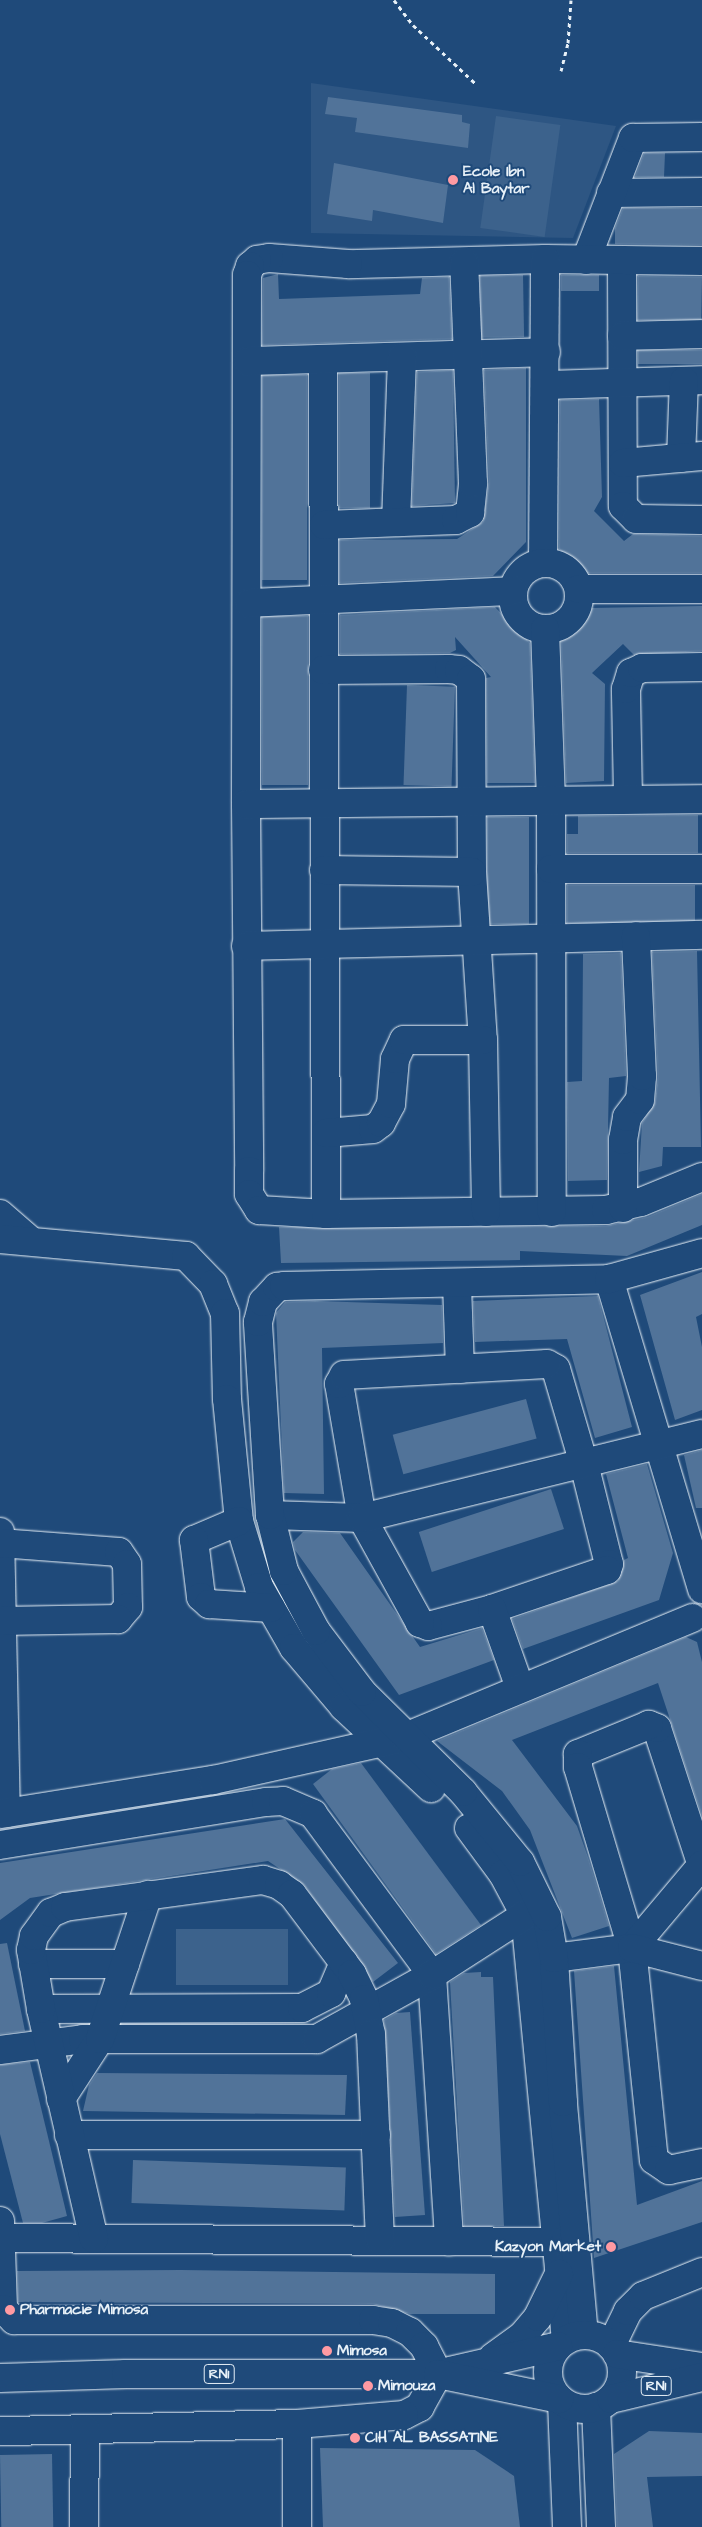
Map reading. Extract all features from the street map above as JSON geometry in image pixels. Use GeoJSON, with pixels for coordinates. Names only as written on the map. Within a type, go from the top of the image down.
{"type":"FeatureCollection","features":[{"type":"Feature","properties":{"kind":"street"},"geometry":{"type":"LineString","coordinates":[[586,260],[633,138],[702,137]]}},
{"type":"Feature","properties":{"kind":"street"},"geometry":{"type":"LineString","coordinates":[[611,193],[702,192]]}},
{"type":"Feature","properties":{"kind":"street"},"geometry":{"type":"LineString","coordinates":[[543,562],[546,385],[545,259]]}},
{"type":"Feature","properties":{"kind":"street"},"geometry":{"type":"LineString","coordinates":[[702,261],[545,259],[348,264],[257,260],[247,275],[249,603],[246,804],[249,1194],[260,1210],[267,1213],[326,1214],[552,1212],[623,1208],[702,1177]]}},
{"type":"Feature","properties":{"kind":"street"},"geometry":{"type":"LineString","coordinates":[[622,260],[623,463],[621,493],[630,517],[702,520]]}},
{"type":"Feature","properties":{"kind":"street"},"geometry":{"type":"LineString","coordinates":[[324,524],[456,520],[470,513],[473,483],[464,262]]}},
{"type":"Feature","properties":{"kind":"street"},"geometry":{"type":"LineString","coordinates":[[622,336],[702,334]]}},
{"type":"Feature","properties":{"kind":"street"},"geometry":{"type":"LineString","coordinates":[[248,361],[467,357],[546,352]]}},
{"type":"Feature","properties":{"kind":"street"},"geometry":{"type":"LineString","coordinates":[[396,522],[402,357]]}},
{"type":"Feature","properties":{"kind":"street"},"geometry":{"type":"LineString","coordinates":[[323,359],[326,1214]]}},
{"type":"Feature","properties":{"kind":"street"},"geometry":{"type":"LineString","coordinates":[[546,385],[622,381],[693,381],[691,457],[623,463]]}},
{"type":"Feature","properties":{"kind":"street"},"geometry":{"type":"LineString","coordinates":[[543,562],[564,568],[579,589],[574,614],[563,624],[546,629],[522,618],[514,606],[513,591],[523,571],[543,562]]}},
{"type":"Feature","properties":{"kind":"street"},"geometry":{"type":"LineString","coordinates":[[579,589],[702,590]]}},
{"type":"Feature","properties":{"kind":"street"},"geometry":{"type":"LineString","coordinates":[[249,603],[513,591]]}},
{"type":"Feature","properties":{"kind":"street"},"geometry":{"type":"LineString","coordinates":[[546,629],[551,800],[552,1212]]}},
{"type":"Feature","properties":{"kind":"street"},"geometry":{"type":"LineString","coordinates":[[628,798],[626,689],[631,673],[642,668],[702,667]]}},
{"type":"Feature","properties":{"kind":"street"},"geometry":{"type":"LineString","coordinates":[[323,670],[449,669],[467,674],[473,689],[472,872],[483,1040],[486,1212]]}},
{"type":"Feature","properties":{"kind":"street"},"geometry":{"type":"LineString","coordinates":[[246,804],[628,798],[702,799]]}},
{"type":"Feature","properties":{"kind":"street"},"geometry":{"type":"LineString","coordinates":[[551,869],[702,869]]}},
{"type":"Feature","properties":{"kind":"street"},"geometry":{"type":"LineString","coordinates":[[324,870],[472,872]]}},
{"type":"Feature","properties":{"kind":"street"},"geometry":{"type":"LineString","coordinates":[[246,946],[702,935]]}},
{"type":"Feature","properties":{"kind":"street"},"geometry":{"type":"LineString","coordinates":[[623,1208],[622,1140],[627,1116],[640,1100],[642,1076],[636,936]]}},
{"type":"Feature","properties":{"kind":"street"},"geometry":{"type":"LineString","coordinates":[[326,1133],[372,1129],[381,1123],[391,1104],[395,1059],[404,1040],[483,1040]]}},
{"type":"Feature","properties":{"kind":"street"},"geometry":{"type":"LineString","coordinates":[[0,1214],[28,1238]]}},
{"type":"Feature","properties":{"kind":"street"},"geometry":{"type":"LineString","coordinates":[[0,1239],[28,1238],[186,1256],[214,1284],[225,1312],[227,1399],[239,1521],[259,1587],[294,1648],[344,1707],[394,1740],[463,1792],[520,1862],[547,1917],[554,1958],[563,2102],[569,2340],[547,2372],[560,2400],[567,2527]]}},
{"type":"Feature","properties":{"kind":"street"},"geometry":{"type":"LineString","coordinates":[[569,2340],[559,2274],[525,1915],[476,1835],[394,1740],[362,1692],[316,1631],[284,1571],[270,1515],[258,1322],[262,1302],[277,1287],[457,1284],[609,1278],[702,1253]]}},
{"type":"Feature","properties":{"kind":"street"},"geometry":{"type":"LineString","coordinates":[[609,1278],[702,1589]]}},
{"type":"Feature","properties":{"kind":"street"},"geometry":{"type":"LineString","coordinates":[[457,1284],[460,1369]]}},
{"type":"Feature","properties":{"kind":"street"},"geometry":{"type":"LineString","coordinates":[[548,1364],[556,1369],[584,1464],[609,1564],[607,1570],[492,1608],[428,1626],[420,1623],[362,1518],[340,1384],[344,1375],[460,1369],[548,1364]]}},
{"type":"Feature","properties":{"kind":"street"},"geometry":{"type":"LineString","coordinates":[[270,1515],[362,1518],[702,1434]]}},
{"type":"Feature","properties":{"kind":"street"},"geometry":{"type":"LineString","coordinates":[[239,1521],[194,1540],[201,1597],[209,1604],[271,1608]]}},
{"type":"Feature","properties":{"kind":"street"},"geometry":{"type":"LineString","coordinates":[[0,1532],[3,1814],[213,1780],[394,1740],[699,1615]]}},
{"type":"Feature","properties":{"kind":"street"},"geometry":{"type":"LineString","coordinates":[[0,1543],[114,1552],[123,1555],[127,1564],[128,1606],[118,1619],[1,1621]]}},
{"type":"Feature","properties":{"kind":"street"},"geometry":{"type":"LineString","coordinates":[[492,1608],[520,1688]]}},
{"type":"Feature","properties":{"kind":"street"},"geometry":{"type":"LineString","coordinates":[[632,1948],[702,1865],[657,1728],[649,1725],[578,1754],[632,1948],[654,2160],[669,2170],[702,2163]]}},
{"type":"Feature","properties":{"kind":"street"},"geometry":{"type":"LineString","coordinates":[[0,1845],[266,1802],[299,1806],[324,1827],[432,1975],[449,2241]]}},
{"type":"Feature","properties":{"kind":"street"},"geometry":{"type":"LineString","coordinates":[[94,2239],[61,2099],[33,1964],[34,1936],[51,1913],[65,1907],[271,1882],[292,1894],[344,1963],[368,2012],[372,2044],[380,2241]]}},
{"type":"Feature","properties":{"kind":"street"},"geometry":{"type":"LineString","coordinates":[[61,2099],[100,2039],[148,1896]]}},
{"type":"Feature","properties":{"kind":"street"},"geometry":{"type":"LineString","coordinates":[[317,2038],[368,2012],[432,1975],[525,1915]]}},
{"type":"Feature","properties":{"kind":"street"},"geometry":{"type":"LineString","coordinates":[[554,1958],[632,1948],[702,1966]]}},
{"type":"Feature","properties":{"kind":"street"},"geometry":{"type":"LineString","coordinates":[[42,2008],[302,2008],[331,1992],[344,1963]]}},
{"type":"Feature","properties":{"kind":"street"},"geometry":{"type":"LineString","coordinates":[[33,1964],[125,1964]]}},
{"type":"Feature","properties":{"kind":"street"},"geometry":{"type":"LineString","coordinates":[[0,2050],[49,2042],[100,2039],[317,2038],[372,2044]]}},
{"type":"Feature","properties":{"kind":"street"},"geometry":{"type":"LineString","coordinates":[[69,2135],[376,2135]]}},
{"type":"Feature","properties":{"kind":"street"},"geometry":{"type":"LineString","coordinates":[[0,2431],[297,2424],[404,2415],[420,2407],[438,2374],[424,2346],[410,2332],[392,2323],[373,2320],[14,2320],[3,2309],[1,2230],[94,2239],[556,2242]]}},
{"type":"Feature","properties":{"kind":"street"},"geometry":{"type":"LineString","coordinates":[[614,2350],[628,2312],[643,2296],[702,2272]]}},
{"type":"Feature","properties":{"kind":"street"},"geometry":{"type":"LineString","coordinates":[[485,2362],[523,2334],[550,2296],[559,2274]]}},
{"type":"Feature","properties":{"kind":"street","name":"RN1"},"geometry":{"type":"LineString","coordinates":[[438,2374],[569,2340],[702,2367]]}},
{"type":"Feature","properties":{"kind":"street","name":"RN1"},"geometry":{"type":"LineString","coordinates":[[604,2403],[621,2382],[614,2350]]}},
{"type":"Feature","properties":{"kind":"street","name":"RN1"},"geometry":{"type":"LineString","coordinates":[[0,2378],[126,2374],[438,2374],[560,2400],[575,2408],[604,2403],[702,2378]]}},
{"type":"Feature","properties":{"kind":"street"},"geometry":{"type":"LineString","coordinates":[[601,2527],[604,2403]]}},
{"type":"Feature","properties":{"kind":"street"},"geometry":{"type":"LineString","coordinates":[[297,2424],[297,2527]]}},
{"type":"Feature","properties":{"kind":"street"},"geometry":{"type":"LineString","coordinates":[[84,2527],[85,2428]]}},
{"type":"Feature","properties":{"kind":"path"},"geometry":{"type":"LineString","coordinates":[[394,0],[413,25],[475,83]]}},
{"type":"Feature","properties":{"kind":"path"},"geometry":{"type":"LineString","coordinates":[[561,71],[568,43],[571,0]]}},
{"type":"Feature","properties":{"kind":"shaded area","name":"Ecole Ibn Al Baytar"},"geometry":{"type":"Polygon","coordinates":[[[311,83],[616,126],[573,238],[311,233],[311,83]]]}},
{"type":"Feature","properties":{"kind":"shaded area"},"geometry":{"type":"Polygon","coordinates":[[[496,116],[560,125],[545,237],[480,228],[496,116]]]}},
{"type":"Feature","properties":{"kind":"shaded area"},"geometry":{"type":"Polygon","coordinates":[[[176,1929],[288,1929],[288,1985],[176,1985],[176,1929]]]}},
{"type":"Feature","properties":{"kind":"building"},"geometry":{"type":"Polygon","coordinates":[[[328,97],[462,115],[462,122],[470,124],[468,148],[355,132],[357,118],[325,114],[328,97]]]}},
{"type":"Feature","properties":{"kind":"building"},"geometry":{"type":"Polygon","coordinates":[[[644,153],[665,153],[664,177],[635,177],[644,153]]]}},
{"type":"Feature","properties":{"kind":"building"},"geometry":{"type":"Polygon","coordinates":[[[334,163],[448,185],[443,223],[373,210],[372,221],[327,214],[334,163]]]}},
{"type":"Feature","properties":{"kind":"building"},"geometry":{"type":"Polygon","coordinates":[[[623,208],[702,208],[702,245],[615,244],[615,228],[623,208]]]}},
{"type":"Feature","properties":{"kind":"building"},"geometry":{"type":"Polygon","coordinates":[[[278,274],[279,299],[420,294],[422,278],[449,277],[452,339],[262,345],[263,278],[278,274]]]}},
{"type":"Feature","properties":{"kind":"building"},"geometry":{"type":"Polygon","coordinates":[[[523,275],[524,337],[481,338],[480,276],[523,275]]]}},
{"type":"Feature","properties":{"kind":"building"},"geometry":{"type":"Polygon","coordinates":[[[561,275],[599,275],[599,291],[561,291],[561,275]]]}},
{"type":"Feature","properties":{"kind":"building"},"geometry":{"type":"Polygon","coordinates":[[[638,276],[702,277],[701,321],[637,320],[638,276]]]}},
{"type":"Feature","properties":{"kind":"building"},"geometry":{"type":"Polygon","coordinates":[[[638,350],[702,350],[702,364],[638,364],[638,350]]]}},
{"type":"Feature","properties":{"kind":"building"},"geometry":{"type":"Polygon","coordinates":[[[526,368],[526,542],[493,576],[339,583],[339,540],[457,539],[483,522],[489,482],[484,370],[526,368]]]}},
{"type":"Feature","properties":{"kind":"building"},"geometry":{"type":"Polygon","coordinates":[[[453,370],[455,503],[412,506],[417,372],[453,370]]]}},
{"type":"Feature","properties":{"kind":"building"},"geometry":{"type":"Polygon","coordinates":[[[339,373],[370,373],[370,508],[339,508],[339,373]]]}},
{"type":"Feature","properties":{"kind":"building"},"geometry":{"type":"Polygon","coordinates":[[[262,375],[307,375],[307,580],[262,580],[262,375]]]}},
{"type":"Feature","properties":{"kind":"building"},"geometry":{"type":"Polygon","coordinates":[[[599,399],[602,497],[594,511],[624,541],[633,534],[702,536],[702,573],[586,573],[559,549],[560,400],[599,399]]]}},
{"type":"Feature","properties":{"kind":"building"},"geometry":{"type":"Polygon","coordinates":[[[702,606],[702,651],[634,655],[623,644],[592,673],[605,684],[604,781],[566,783],[561,636],[590,608],[702,606]]]}},
{"type":"Feature","properties":{"kind":"building"},"geometry":{"type":"Polygon","coordinates":[[[495,607],[530,643],[535,783],[487,783],[486,678],[491,677],[455,637],[456,650],[450,653],[340,654],[340,615],[495,607]]]}},
{"type":"Feature","properties":{"kind":"building"},"geometry":{"type":"Polygon","coordinates":[[[262,616],[308,616],[308,785],[262,785],[262,616]]]}},
{"type":"Feature","properties":{"kind":"building"},"geometry":{"type":"Polygon","coordinates":[[[407,685],[455,687],[451,787],[404,785],[407,685]]]}},
{"type":"Feature","properties":{"kind":"building"},"geometry":{"type":"Polygon","coordinates":[[[698,815],[698,853],[567,853],[567,834],[578,834],[578,816],[698,815]]]}},
{"type":"Feature","properties":{"kind":"building"},"geometry":{"type":"Polygon","coordinates":[[[487,817],[529,817],[529,924],[487,924],[487,817]]]}},
{"type":"Feature","properties":{"kind":"building"},"geometry":{"type":"Polygon","coordinates":[[[567,885],[695,885],[695,923],[567,923],[567,885]]]}},
{"type":"Feature","properties":{"kind":"building"},"geometry":{"type":"Polygon","coordinates":[[[697,951],[701,1147],[663,1147],[662,1166],[639,1172],[642,1123],[655,1102],[658,1077],[652,952],[697,951]]]}},
{"type":"Feature","properties":{"kind":"building"},"geometry":{"type":"Polygon","coordinates":[[[621,953],[626,1076],[609,1078],[607,1180],[568,1181],[567,1082],[582,1081],[583,954],[621,953]]]}},
{"type":"Feature","properties":{"kind":"building"},"geometry":{"type":"Polygon","coordinates":[[[702,1194],[702,1225],[627,1256],[520,1251],[520,1260],[281,1263],[279,1227],[606,1226],[647,1217],[702,1194]]]}},
{"type":"Feature","properties":{"kind":"building"},"geometry":{"type":"Polygon","coordinates":[[[702,1272],[702,1314],[696,1317],[702,1347],[702,1410],[675,1420],[640,1295],[702,1272]]]}},
{"type":"Feature","properties":{"kind":"building"},"geometry":{"type":"Polygon","coordinates":[[[598,1296],[632,1427],[595,1438],[567,1339],[475,1342],[473,1301],[598,1296]]]}},
{"type":"Feature","properties":{"kind":"building"},"geometry":{"type":"Polygon","coordinates":[[[315,1301],[442,1305],[443,1343],[322,1348],[324,1494],[284,1493],[276,1313],[285,1302],[315,1301]]]}},
{"type":"Feature","properties":{"kind":"building"},"geometry":{"type":"Polygon","coordinates":[[[526,1399],[537,1439],[403,1474],[393,1435],[526,1399]]]}},
{"type":"Feature","properties":{"kind":"building"},"geometry":{"type":"Polygon","coordinates":[[[702,1450],[702,1508],[696,1508],[684,1455],[702,1450]]]}},
{"type":"Feature","properties":{"kind":"building"},"geometry":{"type":"Polygon","coordinates":[[[647,1464],[673,1553],[659,1600],[523,1649],[512,1619],[618,1581],[624,1560],[628,1558],[606,1474],[647,1464]]]}},
{"type":"Feature","properties":{"kind":"building"},"geometry":{"type":"Polygon","coordinates":[[[551,1489],[564,1529],[432,1572],[419,1532],[551,1489]]]}},
{"type":"Feature","properties":{"kind":"building"},"geometry":{"type":"Polygon","coordinates":[[[303,1532],[340,1533],[420,1647],[482,1628],[494,1660],[399,1695],[295,1550],[293,1542],[303,1532]]]}},
{"type":"Feature","properties":{"kind":"building"},"geometry":{"type":"Polygon","coordinates":[[[686,1637],[697,1642],[702,1662],[702,1816],[658,1683],[512,1740],[577,1826],[609,1926],[572,1938],[530,1830],[502,1791],[437,1741],[686,1637]]]}},
{"type":"Feature","properties":{"kind":"building"},"geometry":{"type":"Polygon","coordinates":[[[361,1763],[481,1925],[436,1954],[313,1784],[332,1769],[361,1763]]]}},
{"type":"Feature","properties":{"kind":"building"},"geometry":{"type":"Polygon","coordinates":[[[285,1819],[398,1963],[373,1982],[304,1885],[268,1861],[30,1898],[0,1920],[0,1863],[285,1819]]]}},
{"type":"Feature","properties":{"kind":"building"},"geometry":{"type":"Polygon","coordinates":[[[7,1943],[25,2031],[0,2034],[0,1944],[7,1943]]]}},
{"type":"Feature","properties":{"kind":"building"},"geometry":{"type":"Polygon","coordinates":[[[614,1966],[637,2205],[702,2181],[702,2222],[594,2258],[574,1971],[614,1966]]]}},
{"type":"Feature","properties":{"kind":"building"},"geometry":{"type":"Polygon","coordinates":[[[481,1972],[481,1977],[493,1977],[504,2226],[464,2226],[450,1982],[464,1973],[481,1972]]]}},
{"type":"Feature","properties":{"kind":"building"},"geometry":{"type":"Polygon","coordinates":[[[410,2012],[425,2215],[395,2217],[384,2020],[396,2013],[410,2012]]]}},
{"type":"Feature","properties":{"kind":"building"},"geometry":{"type":"Polygon","coordinates":[[[30,2062],[67,2216],[42,2223],[23,2223],[0,2134],[0,2065],[30,2062]]]}},
{"type":"Feature","properties":{"kind":"building"},"geometry":{"type":"Polygon","coordinates":[[[97,2073],[347,2075],[345,2115],[83,2111],[89,2085],[97,2073]]]}},
{"type":"Feature","properties":{"kind":"building"},"geometry":{"type":"Polygon","coordinates":[[[133,2160],[346,2167],[344,2210],[131,2203],[133,2160]]]}},
{"type":"Feature","properties":{"kind":"building"},"geometry":{"type":"Polygon","coordinates":[[[181,2270],[495,2274],[495,2314],[410,2314],[373,2304],[18,2302],[17,2271],[181,2270]]]}},
{"type":"Feature","properties":{"kind":"building"},"geometry":{"type":"Polygon","coordinates":[[[649,2431],[702,2433],[702,2476],[647,2477],[653,2527],[617,2527],[614,2454],[649,2431]]]}},
{"type":"Feature","properties":{"kind":"building"},"geometry":{"type":"Polygon","coordinates":[[[320,2448],[475,2450],[514,2476],[520,2527],[323,2527],[320,2448]]]}},
{"type":"Feature","properties":{"kind":"building"},"geometry":{"type":"Polygon","coordinates":[[[52,2454],[53,2527],[1,2527],[0,2455],[52,2454]]]}},
{"type":"Feature","properties":{"kind":"place","name":"Ecole Ibn Al Baytar"},"geometry":{"type":"Point","coordinates":[453,180]}},
{"type":"Feature","properties":{"kind":"place","name":"Kazyon Market"},"geometry":{"type":"Point","coordinates":[611,2247]}},
{"type":"Feature","properties":{"kind":"place","name":"Pharmacie Mimosa"},"geometry":{"type":"Point","coordinates":[10,2310]}},
{"type":"Feature","properties":{"kind":"place","name":"Mimosa"},"geometry":{"type":"Point","coordinates":[327,2351]}},
{"type":"Feature","properties":{"kind":"place","name":"Mimouza"},"geometry":{"type":"Point","coordinates":[368,2386]}},
{"type":"Feature","properties":{"kind":"place","name":"CIH AL BASSATINE"},"geometry":{"type":"Point","coordinates":[355,2438]}}]}
